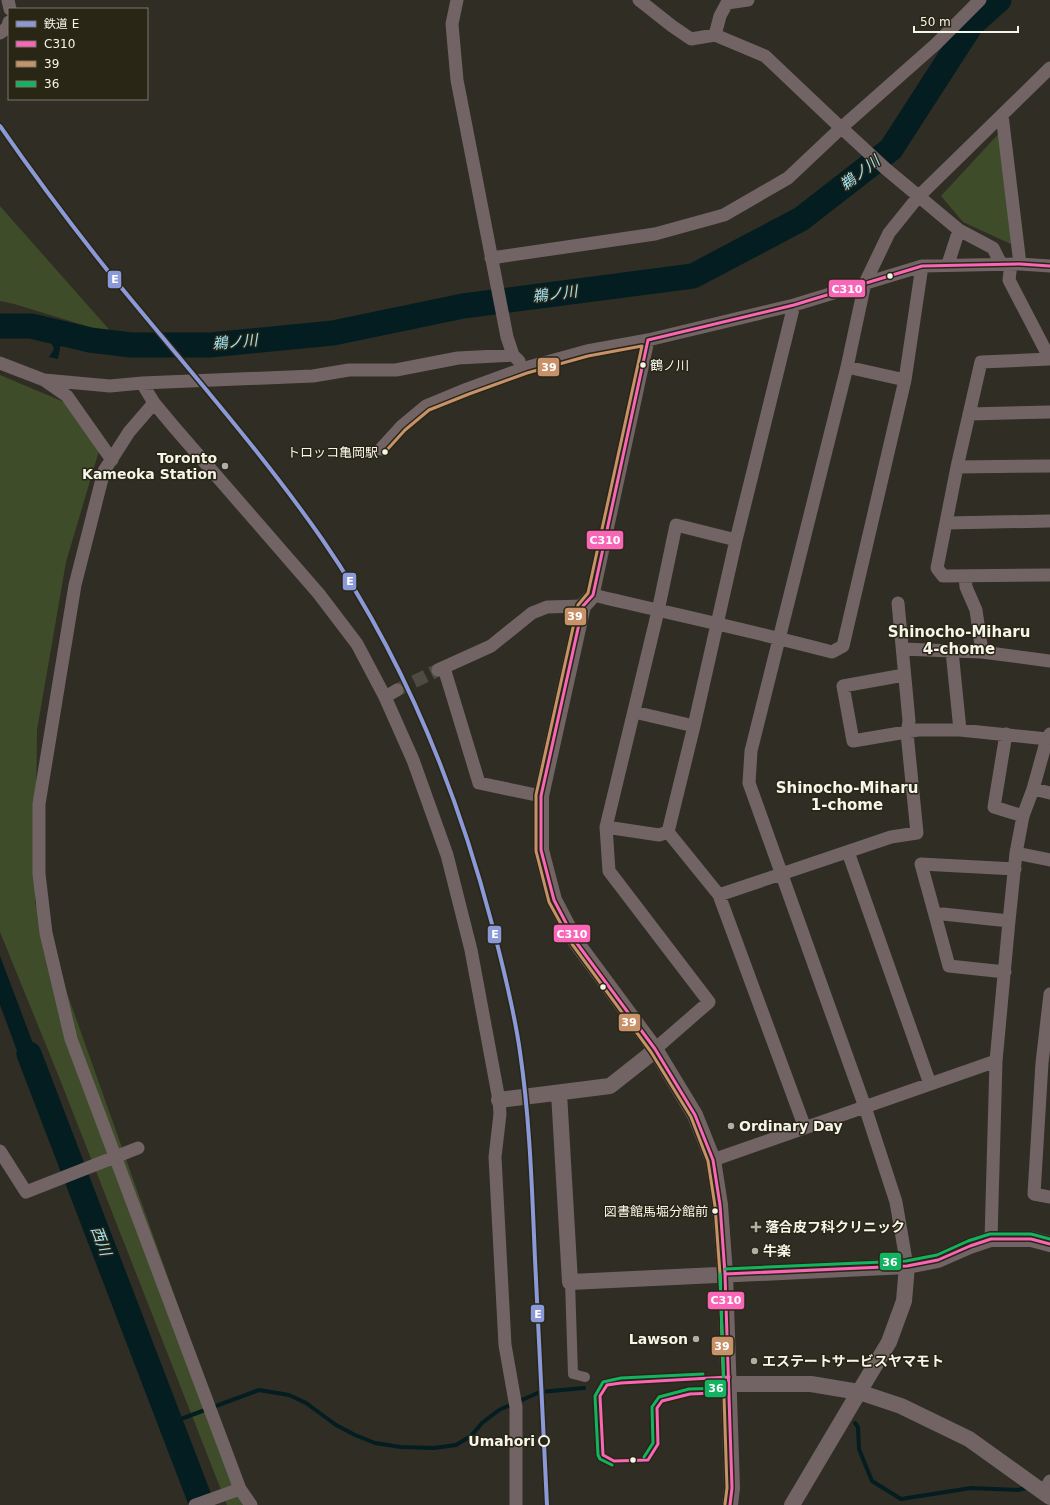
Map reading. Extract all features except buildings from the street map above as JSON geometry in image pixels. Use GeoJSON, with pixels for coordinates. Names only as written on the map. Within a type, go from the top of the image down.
{"type":"FeatureCollection","features":[{"type":"Feature","properties":{"kind":"street"},"geometry":{"type":"LineString","coordinates":[[457,0],[452,24],[457,80],[507,337],[513,355],[525,368]]}},
{"type":"Feature","properties":{"kind":"street"},"geometry":{"type":"LineString","coordinates":[[639,0],[691,39],[715,35],[765,56],[918,197],[959,230],[993,248],[1011,264]]}},
{"type":"Feature","properties":{"kind":"street"},"geometry":{"type":"LineString","coordinates":[[715,35],[720,16],[727,3],[748,0]]}},
{"type":"Feature","properties":{"kind":"street"},"geometry":{"type":"LineString","coordinates":[[493,263],[655,234],[724,215],[788,178],[844,130],[936,44],[980,0]]}},
{"type":"Feature","properties":{"kind":"street"},"geometry":{"type":"LineString","coordinates":[[0,33],[7,28],[8,25]]}},
{"type":"Feature","properties":{"kind":"street"},"geometry":{"type":"LineString","coordinates":[[792,1505],[889,1342],[904,1301],[908,1266],[896,1202],[865,1107],[749,783],[751,751],[778,638],[847,367],[865,283],[888,233],[918,197],[1050,68]]}},
{"type":"Feature","properties":{"kind":"street"},"geometry":{"type":"LineString","coordinates":[[1002,115],[1011,264],[1009,280],[1050,359],[981,362],[957,467],[937,568],[943,576],[1050,575]]}},
{"type":"Feature","properties":{"kind":"street"},"geometry":{"type":"LineString","coordinates":[[948,264],[959,230]]}},
{"type":"Feature","properties":{"kind":"street"},"geometry":{"type":"LineString","coordinates":[[381,449],[402,426],[426,406],[525,368],[587,351],[648,340],[794,305],[922,266],[948,264],[1011,264],[1050,266]]}},
{"type":"Feature","properties":{"kind":"street"},"geometry":{"type":"LineString","coordinates":[[541,796],[479,783],[441,669],[490,646],[532,613],[547,607],[588,600],[658,611],[778,638],[832,652],[843,646],[905,380],[922,266]]}},
{"type":"Feature","properties":{"kind":"street"},"geometry":{"type":"LineString","coordinates":[[668,832],[718,625],[736,540],[794,305]]}},
{"type":"Feature","properties":{"kind":"street"},"geometry":{"type":"LineString","coordinates":[[648,340],[541,796],[541,850],[554,900],[576,942],[655,1049],[695,1115],[713,1160],[720,1205],[725,1274],[732,1488],[730,1505]]}},
{"type":"Feature","properties":{"kind":"street"},"geometry":{"type":"LineString","coordinates":[[44,380],[110,386],[142,383],[312,376],[349,370],[396,370],[458,358],[513,355]]}},
{"type":"Feature","properties":{"kind":"street"},"geometry":{"type":"LineString","coordinates":[[0,363],[44,380],[67,396],[112,460]]}},
{"type":"Feature","properties":{"kind":"street"},"geometry":{"type":"LineString","coordinates":[[847,367],[905,380]]}},
{"type":"Feature","properties":{"kind":"street"},"geometry":{"type":"LineString","coordinates":[[142,383],[154,403],[236,500],[273,540],[319,594],[356,644],[385,697],[414,760],[446,855],[471,950],[499,1100],[500,1114],[495,1157],[505,1345],[516,1402],[516,1505]]}},
{"type":"Feature","properties":{"kind":"street"},"geometry":{"type":"LineString","coordinates":[[154,403],[129,432],[104,471],[76,585],[39,804],[39,874],[46,933],[71,1039],[113,1158],[237,1491],[251,1505]]}},
{"type":"Feature","properties":{"kind":"street"},"geometry":{"type":"LineString","coordinates":[[970,414],[1050,412]]}},
{"type":"Feature","properties":{"kind":"street"},"geometry":{"type":"LineString","coordinates":[[957,467],[1050,466]]}},
{"type":"Feature","properties":{"kind":"street"},"geometry":{"type":"LineString","coordinates":[[946,523],[1050,521]]}},
{"type":"Feature","properties":{"kind":"street"},"geometry":{"type":"LineString","coordinates":[[499,1100],[610,1086],[648,1056],[709,1002],[609,871],[606,827],[658,611],[676,525],[736,540]]}},
{"type":"Feature","properties":{"kind":"street"},"geometry":{"type":"LineString","coordinates":[[965,576],[966,587],[976,610],[982,652]]}},
{"type":"Feature","properties":{"kind":"street"},"geometry":{"type":"LineString","coordinates":[[719,895],[891,837],[917,833],[907,733],[909,721],[898,603]]}},
{"type":"Feature","properties":{"kind":"street"},"geometry":{"type":"LineString","coordinates":[[903,649],[982,652],[1050,661]]}},
{"type":"Feature","properties":{"kind":"street"},"geometry":{"type":"LineString","coordinates":[[952,651],[960,730]]}},
{"type":"Feature","properties":{"kind":"street"},"geometry":{"type":"LineString","coordinates":[[904,675],[843,686],[853,741],[918,730],[960,730],[1049,736],[1023,816],[1016,853],[1008,922],[1005,972],[996,1061],[991,1239]]}},
{"type":"Feature","properties":{"kind":"street"},"geometry":{"type":"LineString","coordinates":[[385,697],[397,690]]}},
{"type":"Feature","properties":{"kind":"street"},"geometry":{"type":"LineString","coordinates":[[634,712],[694,726]]}},
{"type":"Feature","properties":{"kind":"street"},"geometry":{"type":"LineString","coordinates":[[1006,734],[994,807],[1023,816]]}},
{"type":"Feature","properties":{"kind":"street"},"geometry":{"type":"LineString","coordinates":[[1033,789],[1050,793]]}},
{"type":"Feature","properties":{"kind":"street"},"geometry":{"type":"LineString","coordinates":[[606,827],[659,835],[668,832]]}},
{"type":"Feature","properties":{"kind":"street"},"geometry":{"type":"LineString","coordinates":[[668,832],[719,895],[805,1128]]}},
{"type":"Feature","properties":{"kind":"street"},"geometry":{"type":"LineString","coordinates":[[848,852],[930,1084]]}},
{"type":"Feature","properties":{"kind":"street"},"geometry":{"type":"LineString","coordinates":[[1016,853],[1050,860]]}},
{"type":"Feature","properties":{"kind":"street"},"geometry":{"type":"LineString","coordinates":[[1005,972],[949,966],[921,864],[1015,869]]}},
{"type":"Feature","properties":{"kind":"street"},"geometry":{"type":"LineString","coordinates":[[935,915],[943,914],[1008,922]]}},
{"type":"Feature","properties":{"kind":"street"},"geometry":{"type":"LineString","coordinates":[[1050,995],[1044,1133],[1034,1194],[1050,1197]]}},
{"type":"Feature","properties":{"kind":"street"},"geometry":{"type":"LineString","coordinates":[[713,1160],[996,1061]]}},
{"type":"Feature","properties":{"kind":"street"},"geometry":{"type":"LineString","coordinates":[[559,1093],[570,1282],[573,1374],[585,1377]]}},
{"type":"Feature","properties":{"kind":"street"},"geometry":{"type":"LineString","coordinates":[[0,1151],[26,1192],[138,1148]]}},
{"type":"Feature","properties":{"kind":"street"},"geometry":{"type":"LineString","coordinates":[[570,1282],[908,1266],[938,1260],[970,1246],[991,1239],[1031,1239],[1050,1244]]}},
{"type":"Feature","properties":{"kind":"street"},"geometry":{"type":"LineString","coordinates":[[729,1384],[811,1384],[859,1392],[901,1406],[969,1439],[1048,1490]]}},
{"type":"Feature","properties":{"kind":"street"},"geometry":{"type":"LineString","coordinates":[[195,1505],[237,1491]]}},
{"type":"Feature","properties":{"kind":"green space"},"geometry":{"type":"Polygon","coordinates":[[[1003,129],[1013,245],[963,222],[941,196],[1003,129]]]}},
{"type":"Feature","properties":{"kind":"green space"},"geometry":{"type":"Polygon","coordinates":[[[0,206],[113,334],[0,301],[0,206]]]}},
{"type":"Feature","properties":{"kind":"green space"},"geometry":{"type":"Polygon","coordinates":[[[0,375],[64,402],[101,444],[66,562],[37,730],[35,903],[249,1505],[227,1505],[59,1077],[0,932],[0,375]]]}},
{"type":"Feature","properties":{"kind":"water"},"geometry":{"type":"Polygon","coordinates":[[[65,321],[58,359],[49,357],[54,349],[49,336],[30,328],[0,328],[0,324],[30,322],[42,325],[65,321]]]}},
{"type":"Feature","properties":{"kind":"water"},"geometry":{"type":"Polygon","coordinates":[[[0,956],[48,1083],[32,1091],[0,1005],[0,956]]]}},
{"type":"Feature","properties":{"kind":"waterway","name":"鵜ノ川"},"geometry":{"type":"LineString","coordinates":[[0,326],[31,326],[90,340],[131,345],[210,345],[333,333],[463,306],[693,276],[801,219],[891,149],[971,25],[999,0]]}},
{"type":"Feature","properties":{"kind":"waterway","name":"西川"},"geometry":{"type":"LineString","coordinates":[[29,1054],[202,1505]]}},
{"type":"Feature","properties":{"kind":"waterway"},"geometry":{"type":"LineString","coordinates":[[170,1423],[259,1390],[289,1395],[306,1403],[336,1425],[375,1443],[401,1447],[434,1448],[456,1445],[471,1436],[482,1423],[499,1410],[540,1392],[584,1388]]}},
{"type":"Feature","properties":{"kind":"waterway"},"geometry":{"type":"LineString","coordinates":[[855,1423],[858,1427],[859,1449],[872,1481],[901,1499],[971,1488],[1018,1490],[1029,1487]]}},
{"type":"Feature","properties":{"kind":"tunnel"},"geometry":{"type":"LineString","coordinates":[[397,690],[438,670]]}},
{"type":"Feature","properties":{"kind":"rail line","name":"E"},"geometry":{"type":"LineString","coordinates":[[0,126],[89,247],[249,442],[322,539],[351,583],[377,629],[424,724],[462,822],[478,873],[504,972],[518,1036],[526,1103],[530,1155],[547,1505]]}},
{"type":"Feature","properties":{"kind":"transit line","name":"C310"},"geometry":{"type":"LineString","coordinates":[[648,340],[794,305],[922,266],[1020,264],[1050,266]]}},
{"type":"Feature","properties":{"kind":"transit line","name":"C310"},"geometry":{"type":"LineString","coordinates":[[648,340],[593,595],[583,606],[541,796],[541,850],[554,900],[576,942],[655,1049],[695,1115],[713,1160],[720,1205],[725,1274],[732,1488],[730,1505]]}},
{"type":"Feature","properties":{"kind":"transit line","name":"39"},"geometry":{"type":"LineString","coordinates":[[385,452],[405,430],[429,410],[527,373],[588,356],[642,346],[588,593],[578,605],[536,795],[536,851],[549,902],[572,944],[651,1052],[691,1117],[708,1161],[715,1206],[720,1274],[727,1488],[725,1504]]}},
{"type":"Feature","properties":{"kind":"transit line","name":"36"},"geometry":{"type":"LineString","coordinates":[[725,1269],[906,1261],[937,1255],[968,1241],[990,1234],[1031,1234],[1050,1239]]}},
{"type":"Feature","properties":{"kind":"transit line","name":"C310"},"geometry":{"type":"LineString","coordinates":[[725,1274],[907,1266],[938,1260],[970,1246],[991,1239],[1031,1239],[1050,1244]]}},
{"type":"Feature","properties":{"kind":"transit line","name":"36"},"geometry":{"type":"LineString","coordinates":[[644,1457],[653,1443],[652,1407],[659,1397],[689,1389],[724,1388],[720,1274]]}},
{"type":"Feature","properties":{"kind":"transit line","name":"36"},"geometry":{"type":"LineString","coordinates":[[612,1465],[600,1459],[598,1455],[595,1396],[603,1382],[621,1378],[703,1374]]}},
{"type":"Feature","properties":{"kind":"transit line","name":"C310"},"geometry":{"type":"LineString","coordinates":[[648,1460],[614,1461],[603,1455],[600,1396],[607,1385],[729,1377]]}},
{"type":"Feature","properties":{"kind":"transit line","name":"C310"},"geometry":{"type":"LineString","coordinates":[[648,1460],[658,1444],[657,1408],[662,1401],[690,1394],[715,1393]]}},
{"type":"Feature","properties":{"kind":"place","name":"鶴ノ川"},"geometry":{"type":"Point","coordinates":[643,365]}},
{"type":"Feature","properties":{"kind":"place","name":"トロッコ亀岡駅"},"geometry":{"type":"Point","coordinates":[385,452]}},
{"type":"Feature","properties":{"kind":"place","name":"Toronto Kameoka Station"},"geometry":{"type":"Point","coordinates":[225,466]}},
{"type":"Feature","properties":{"kind":"place","name":"Ordinary Day"},"geometry":{"type":"Point","coordinates":[731,1126]}},
{"type":"Feature","properties":{"kind":"place","name":"図書館馬堀分館前"},"geometry":{"type":"Point","coordinates":[715,1211]}},
{"type":"Feature","properties":{"kind":"place","name":"落合皮フ科クリニック"},"geometry":{"type":"Point","coordinates":[756,1227]}},
{"type":"Feature","properties":{"kind":"place","name":"牛楽"},"geometry":{"type":"Point","coordinates":[755,1251]}},
{"type":"Feature","properties":{"kind":"place","name":"Lawson"},"geometry":{"type":"Point","coordinates":[696,1339]}},
{"type":"Feature","properties":{"kind":"place","name":"エステートサービスヤマモト"},"geometry":{"type":"Point","coordinates":[754,1361]}},
{"type":"Feature","properties":{"kind":"place","name":"Umahori"},"geometry":{"type":"Point","coordinates":[544,1441]}},
{"type":"Feature","properties":{"kind":"district","name":"Shinocho-Miharu 4-chome"},"geometry":{"type":"Point","coordinates":[959,640]}},
{"type":"Feature","properties":{"kind":"district","name":"Shinocho-Miharu 1-chome"},"geometry":{"type":"Point","coordinates":[847,796]}}]}
